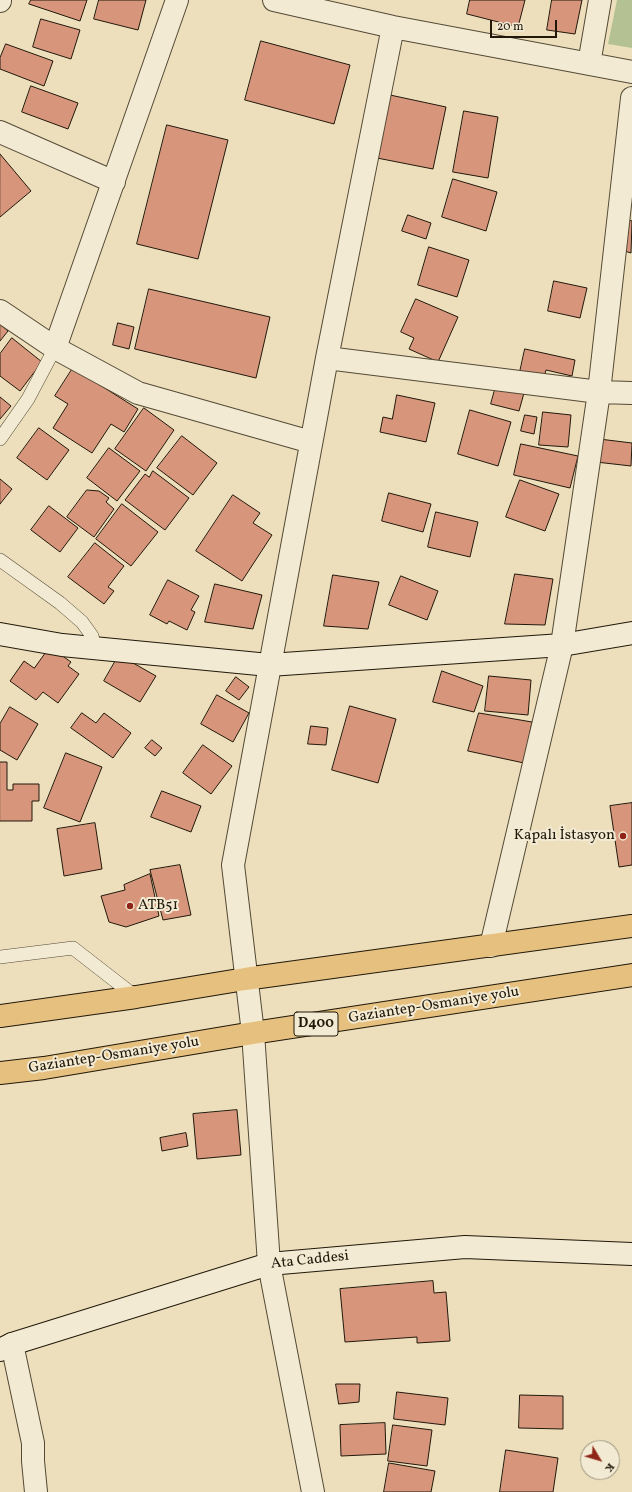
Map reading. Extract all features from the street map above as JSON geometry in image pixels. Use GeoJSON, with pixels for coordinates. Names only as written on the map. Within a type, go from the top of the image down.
{"type":"FeatureCollection","features":[{"type":"Feature","properties":{"kind":"highway"},"geometry":{"type":"LineString","coordinates":[[0,1016],[136,997],[245,979],[632,926]]}},
{"type":"Feature","properties":{"kind":"highway","name":"Gaziantep-Osmaniye yolu"},"geometry":{"type":"LineString","coordinates":[[0,1073],[44,1068],[253,1033],[632,975]]}},
{"type":"Feature","properties":{"kind":"street"},"geometry":{"type":"LineString","coordinates":[[55,348],[177,0]]}},
{"type":"Feature","properties":{"kind":"street"},"geometry":{"type":"LineString","coordinates":[[274,0],[393,27],[632,72]]}},
{"type":"Feature","properties":{"kind":"street"},"geometry":{"type":"LineString","coordinates":[[589,64],[600,0]]}},
{"type":"Feature","properties":{"kind":"street"},"geometry":{"type":"LineString","coordinates":[[313,1492],[269,1264],[253,1033],[245,979],[233,865],[327,358],[393,27]]}},
{"type":"Feature","properties":{"kind":"street"},"geometry":{"type":"LineString","coordinates":[[491,946],[562,644],[599,392],[632,98]]}},
{"type":"Feature","properties":{"kind":"street"},"geometry":{"type":"LineString","coordinates":[[0,132],[114,182]]}},
{"type":"Feature","properties":{"kind":"street"},"geometry":{"type":"LineString","coordinates":[[0,311],[55,348],[138,393],[312,442]]}},
{"type":"Feature","properties":{"kind":"street"},"geometry":{"type":"LineString","coordinates":[[327,358],[599,392],[632,393]]}},
{"type":"Feature","properties":{"kind":"street"},"geometry":{"type":"LineString","coordinates":[[0,634],[95,648],[269,665],[562,644],[632,634]]}},
{"type":"Feature","properties":{"kind":"street","name":"Ata Caddesi"},"geometry":{"type":"LineString","coordinates":[[6,1347],[269,1264],[465,1247],[632,1254]]}},
{"type":"Feature","properties":{"kind":"street"},"geometry":{"type":"LineString","coordinates":[[6,1347],[32,1443],[36,1492]]}},
{"type":"Feature","properties":{"kind":"lane"},"geometry":{"type":"LineString","coordinates":[[0,439],[28,399],[55,348]]}},
{"type":"Feature","properties":{"kind":"lane"},"geometry":{"type":"LineString","coordinates":[[0,560],[60,603],[82,622],[92,636],[95,648]]}},
{"type":"Feature","properties":{"kind":"lane"},"geometry":{"type":"LineString","coordinates":[[0,957],[73,948],[136,997]]}},
{"type":"Feature","properties":{"kind":"green space"},"geometry":{"type":"Polygon","coordinates":[[[617,0],[632,0],[632,48],[608,44],[617,0]]]}},
{"type":"Feature","properties":{"kind":"building"},"geometry":{"type":"Polygon","coordinates":[[[31,0],[87,0],[80,21],[29,4],[31,0]]]}},
{"type":"Feature","properties":{"kind":"building"},"geometry":{"type":"Polygon","coordinates":[[[99,0],[146,0],[138,30],[94,19],[99,0]]]}},
{"type":"Feature","properties":{"kind":"building"},"geometry":{"type":"Polygon","coordinates":[[[470,0],[525,0],[518,27],[467,14],[470,0]]]}},
{"type":"Feature","properties":{"kind":"building"},"geometry":{"type":"Polygon","coordinates":[[[552,0],[582,0],[575,34],[547,30],[552,0]]]}},
{"type":"Feature","properties":{"kind":"building"},"geometry":{"type":"Polygon","coordinates":[[[41,19],[80,30],[71,59],[33,47],[41,19]]]}},
{"type":"Feature","properties":{"kind":"building"},"geometry":{"type":"Polygon","coordinates":[[[261,41],[350,65],[334,124],[245,100],[261,41]]]}},
{"type":"Feature","properties":{"kind":"building"},"geometry":{"type":"Polygon","coordinates":[[[6,44],[53,61],[44,86],[0,69],[0,58],[6,44]]]}},
{"type":"Feature","properties":{"kind":"building"},"geometry":{"type":"Polygon","coordinates":[[[31,86],[78,103],[68,129],[22,112],[31,86]]]}},
{"type":"Feature","properties":{"kind":"building"},"geometry":{"type":"Polygon","coordinates":[[[390,95],[446,107],[433,169],[377,158],[390,95]]]}},
{"type":"Feature","properties":{"kind":"building"},"geometry":{"type":"Polygon","coordinates":[[[464,111],[498,117],[488,178],[453,172],[464,111]]]}},
{"type":"Feature","properties":{"kind":"building"},"geometry":{"type":"Polygon","coordinates":[[[167,125],[228,140],[198,259],[137,244],[167,125]]]}},
{"type":"Feature","properties":{"kind":"building"},"geometry":{"type":"Polygon","coordinates":[[[0,154],[31,191],[0,217],[0,154]]]}},
{"type":"Feature","properties":{"kind":"building"},"geometry":{"type":"Polygon","coordinates":[[[453,179],[497,192],[486,231],[442,217],[453,179]]]}},
{"type":"Feature","properties":{"kind":"building"},"geometry":{"type":"Polygon","coordinates":[[[408,215],[431,223],[426,239],[402,231],[408,215]]]}},
{"type":"Feature","properties":{"kind":"building"},"geometry":{"type":"Polygon","coordinates":[[[626,219],[632,221],[631,253],[618,249],[626,219]]]}},
{"type":"Feature","properties":{"kind":"building"},"geometry":{"type":"Polygon","coordinates":[[[429,247],[469,260],[457,297],[418,285],[429,247]]]}},
{"type":"Feature","properties":{"kind":"building"},"geometry":{"type":"Polygon","coordinates":[[[554,281],[587,288],[580,318],[548,311],[554,281]]]}},
{"type":"Feature","properties":{"kind":"building"},"geometry":{"type":"Polygon","coordinates":[[[149,289],[270,317],[256,378],[135,349],[149,289]]]}},
{"type":"Feature","properties":{"kind":"building"},"geometry":{"type":"Polygon","coordinates":[[[416,299],[458,317],[438,362],[409,349],[414,338],[401,332],[416,299]]]}},
{"type":"Feature","properties":{"kind":"building"},"geometry":{"type":"Polygon","coordinates":[[[118,323],[134,327],[129,349],[113,345],[118,323]]]}},
{"type":"Feature","properties":{"kind":"building"},"geometry":{"type":"Polygon","coordinates":[[[0,324],[8,331],[0,341],[0,324]]]}},
{"type":"Feature","properties":{"kind":"building"},"geometry":{"type":"Polygon","coordinates":[[[12,338],[42,362],[20,391],[0,376],[0,354],[12,338]]]}},
{"type":"Feature","properties":{"kind":"building"},"geometry":{"type":"Polygon","coordinates":[[[525,349],[575,360],[572,376],[546,370],[544,377],[520,372],[525,349]]]}},
{"type":"Feature","properties":{"kind":"building"},"geometry":{"type":"Polygon","coordinates":[[[73,368],[138,409],[124,432],[111,424],[92,453],[53,428],[68,404],[55,396],[73,368]]]}},
{"type":"Feature","properties":{"kind":"building"},"geometry":{"type":"Polygon","coordinates":[[[496,386],[524,393],[519,411],[491,404],[496,386]]]}},
{"type":"Feature","properties":{"kind":"building"},"geometry":{"type":"Polygon","coordinates":[[[397,395],[435,403],[426,442],[380,432],[383,417],[392,419],[397,395]]]}},
{"type":"Feature","properties":{"kind":"building"},"geometry":{"type":"Polygon","coordinates":[[[0,397],[11,406],[0,419],[0,397]]]}},
{"type":"Feature","properties":{"kind":"building"},"geometry":{"type":"Polygon","coordinates":[[[144,408],[174,430],[146,471],[115,449],[144,408]]]}},
{"type":"Feature","properties":{"kind":"building"},"geometry":{"type":"Polygon","coordinates":[[[470,410],[511,422],[498,466],[458,454],[470,410]]]}},
{"type":"Feature","properties":{"kind":"building"},"geometry":{"type":"Polygon","coordinates":[[[543,412],[571,415],[568,447],[539,445],[543,412]]]}},
{"type":"Feature","properties":{"kind":"building"},"geometry":{"type":"Polygon","coordinates":[[[525,415],[537,417],[534,434],[521,431],[525,415]]]}},
{"type":"Feature","properties":{"kind":"building"},"geometry":{"type":"Polygon","coordinates":[[[39,428],[69,450],[47,480],[17,458],[39,428]]]}},
{"type":"Feature","properties":{"kind":"building"},"geometry":{"type":"Polygon","coordinates":[[[182,436],[217,463],[193,495],[157,468],[182,436]]]}},
{"type":"Feature","properties":{"kind":"building"},"geometry":{"type":"Polygon","coordinates":[[[599,439],[632,443],[631,466],[596,462],[599,439]]]}},
{"type":"Feature","properties":{"kind":"building"},"geometry":{"type":"Polygon","coordinates":[[[521,444],[578,456],[570,488],[514,475],[521,444]]]}},
{"type":"Feature","properties":{"kind":"building"},"geometry":{"type":"Polygon","coordinates":[[[109,448],[140,471],[117,501],[87,478],[109,448]]]}},
{"type":"Feature","properties":{"kind":"building"},"geometry":{"type":"Polygon","coordinates":[[[153,471],[189,498],[165,530],[125,500],[145,474],[149,477],[153,471]]]}},
{"type":"Feature","properties":{"kind":"building"},"geometry":{"type":"Polygon","coordinates":[[[0,479],[12,489],[0,504],[0,479]]]}},
{"type":"Feature","properties":{"kind":"building"},"geometry":{"type":"Polygon","coordinates":[[[520,480],[559,494],[545,531],[506,517],[520,480]]]}},
{"type":"Feature","properties":{"kind":"building"},"geometry":{"type":"Polygon","coordinates":[[[87,490],[99,491],[109,498],[106,502],[114,509],[94,537],[67,517],[87,490]]]}},
{"type":"Feature","properties":{"kind":"building"},"geometry":{"type":"Polygon","coordinates":[[[389,493],[431,504],[423,532],[382,521],[389,493]]]}},
{"type":"Feature","properties":{"kind":"building"},"geometry":{"type":"Polygon","coordinates":[[[233,495],[260,513],[253,523],[272,535],[242,581],[196,551],[233,495]]]}},
{"type":"Feature","properties":{"kind":"building"},"geometry":{"type":"Polygon","coordinates":[[[122,504],[158,532],[131,566],[96,539],[122,504]]]}},
{"type":"Feature","properties":{"kind":"building"},"geometry":{"type":"Polygon","coordinates":[[[49,506],[78,528],[60,552],[31,530],[49,506]]]}},
{"type":"Feature","properties":{"kind":"building"},"geometry":{"type":"Polygon","coordinates":[[[436,512],[478,522],[470,557],[428,547],[436,512]]]}},
{"type":"Feature","properties":{"kind":"building"},"geometry":{"type":"Polygon","coordinates":[[[95,543],[124,566],[108,587],[114,591],[104,604],[68,577],[95,543]]]}},
{"type":"Feature","properties":{"kind":"building"},"geometry":{"type":"Polygon","coordinates":[[[515,574],[553,579],[545,625],[505,624],[515,574]]]}},
{"type":"Feature","properties":{"kind":"building"},"geometry":{"type":"Polygon","coordinates":[[[333,575],[379,582],[368,629],[324,626],[333,575]]]}},
{"type":"Feature","properties":{"kind":"building"},"geometry":{"type":"Polygon","coordinates":[[[401,576],[438,591],[427,620],[389,605],[401,576]]]}},
{"type":"Feature","properties":{"kind":"building"},"geometry":{"type":"Polygon","coordinates":[[[168,580],[199,596],[191,610],[195,612],[187,630],[169,621],[167,624],[150,615],[168,580]]]}},
{"type":"Feature","properties":{"kind":"building"},"geometry":{"type":"Polygon","coordinates":[[[215,584],[262,595],[253,629],[205,622],[215,584]]]}},
{"type":"Feature","properties":{"kind":"building"},"geometry":{"type":"Polygon","coordinates":[[[50,647],[71,662],[68,666],[79,674],[58,703],[43,692],[36,700],[10,681],[24,661],[34,668],[50,647]]]}},
{"type":"Feature","properties":{"kind":"building"},"geometry":{"type":"Polygon","coordinates":[[[119,655],[156,676],[140,702],[104,681],[119,655]]]}},
{"type":"Feature","properties":{"kind":"building"},"geometry":{"type":"Polygon","coordinates":[[[442,671],[483,686],[474,712],[433,702],[442,671]]]}},
{"type":"Feature","properties":{"kind":"building"},"geometry":{"type":"Polygon","coordinates":[[[489,676],[531,680],[528,715],[485,711],[489,676]]]}},
{"type":"Feature","properties":{"kind":"building"},"geometry":{"type":"Polygon","coordinates":[[[236,677],[249,687],[239,700],[226,691],[236,677]]]}},
{"type":"Feature","properties":{"kind":"building"},"geometry":{"type":"Polygon","coordinates":[[[217,695],[249,713],[233,742],[201,724],[217,695]]]}},
{"type":"Feature","properties":{"kind":"building"},"geometry":{"type":"Polygon","coordinates":[[[350,706],[396,719],[378,783],[332,770],[350,706]]]}},
{"type":"Feature","properties":{"kind":"building"},"geometry":{"type":"Polygon","coordinates":[[[10,707],[38,724],[17,760],[0,750],[0,724],[10,707]]]}},
{"type":"Feature","properties":{"kind":"building"},"geometry":{"type":"Polygon","coordinates":[[[82,713],[96,723],[104,713],[131,733],[113,758],[71,728],[82,713]]]}},
{"type":"Feature","properties":{"kind":"building"},"geometry":{"type":"Polygon","coordinates":[[[479,713],[532,722],[524,763],[468,751],[479,713]]]}},
{"type":"Feature","properties":{"kind":"building"},"geometry":{"type":"Polygon","coordinates":[[[311,726],[328,728],[326,745],[308,744],[311,726]]]}},
{"type":"Feature","properties":{"kind":"building"},"geometry":{"type":"Polygon","coordinates":[[[152,740],[162,748],[155,756],[145,748],[152,740]]]}},
{"type":"Feature","properties":{"kind":"building"},"geometry":{"type":"Polygon","coordinates":[[[203,745],[232,766],[211,794],[183,773],[203,745]]]}},
{"type":"Feature","properties":{"kind":"building"},"geometry":{"type":"Polygon","coordinates":[[[66,753],[102,767],[80,822],[44,808],[66,753]]]}},
{"type":"Feature","properties":{"kind":"building"},"geometry":{"type":"Polygon","coordinates":[[[0,762],[7,762],[7,790],[13,790],[13,784],[39,784],[39,801],[32,801],[32,821],[0,821],[0,762]]]}},
{"type":"Feature","properties":{"kind":"building"},"geometry":{"type":"Polygon","coordinates":[[[162,791],[201,806],[191,832],[151,817],[162,791]]]}},
{"type":"Feature","properties":{"kind":"building","name":"Kapalı İstasyon"},"geometry":{"type":"Polygon","coordinates":[[[632,803],[632,865],[619,867],[610,806],[632,803]]]}},
{"type":"Feature","properties":{"kind":"building"},"geometry":{"type":"Polygon","coordinates":[[[95,823],[102,869],[64,876],[57,829],[95,823]]]}},
{"type":"Feature","properties":{"kind":"building"},"geometry":{"type":"Polygon","coordinates":[[[180,865],[191,915],[163,920],[150,870],[180,865]]]}},
{"type":"Feature","properties":{"kind":"building","name":"ATB51"},"geometry":{"type":"Polygon","coordinates":[[[150,874],[159,916],[126,927],[109,922],[101,896],[125,890],[124,885],[150,874]]]}},
{"type":"Feature","properties":{"kind":"building"},"geometry":{"type":"Polygon","coordinates":[[[237,1110],[241,1155],[197,1159],[193,1114],[237,1110]]]}},
{"type":"Feature","properties":{"kind":"building"},"geometry":{"type":"Polygon","coordinates":[[[186,1133],[188,1146],[162,1151],[160,1138],[186,1133]]]}},
{"type":"Feature","properties":{"kind":"building"},"geometry":{"type":"Polygon","coordinates":[[[433,1281],[434,1293],[446,1292],[450,1341],[417,1343],[417,1337],[345,1342],[340,1289],[433,1281]]]}},
{"type":"Feature","properties":{"kind":"building"},"geometry":{"type":"Polygon","coordinates":[[[336,1384],[360,1384],[359,1402],[339,1404],[336,1384]]]}},
{"type":"Feature","properties":{"kind":"building"},"geometry":{"type":"Polygon","coordinates":[[[397,1392],[448,1398],[445,1425],[394,1419],[397,1392]]]}},
{"type":"Feature","properties":{"kind":"building"},"geometry":{"type":"Polygon","coordinates":[[[520,1395],[563,1396],[563,1429],[519,1428],[520,1395]]]}},
{"type":"Feature","properties":{"kind":"building"},"geometry":{"type":"Polygon","coordinates":[[[385,1423],[386,1454],[341,1456],[340,1425],[385,1423]]]}},
{"type":"Feature","properties":{"kind":"building"},"geometry":{"type":"Polygon","coordinates":[[[393,1425],[432,1430],[427,1466],[388,1461],[393,1425]]]}},
{"type":"Feature","properties":{"kind":"building"},"geometry":{"type":"Polygon","coordinates":[[[506,1450],[558,1458],[553,1492],[500,1492],[506,1450]]]}},
{"type":"Feature","properties":{"kind":"building"},"geometry":{"type":"Polygon","coordinates":[[[389,1463],[435,1471],[431,1492],[384,1492],[389,1463]]]}},
{"type":"Feature","properties":{"kind":"place","name":"Kapalı İstasyon"},"geometry":{"type":"Point","coordinates":[623,836]}},
{"type":"Feature","properties":{"kind":"place","name":"ATB51"},"geometry":{"type":"Point","coordinates":[130,906]}}]}
